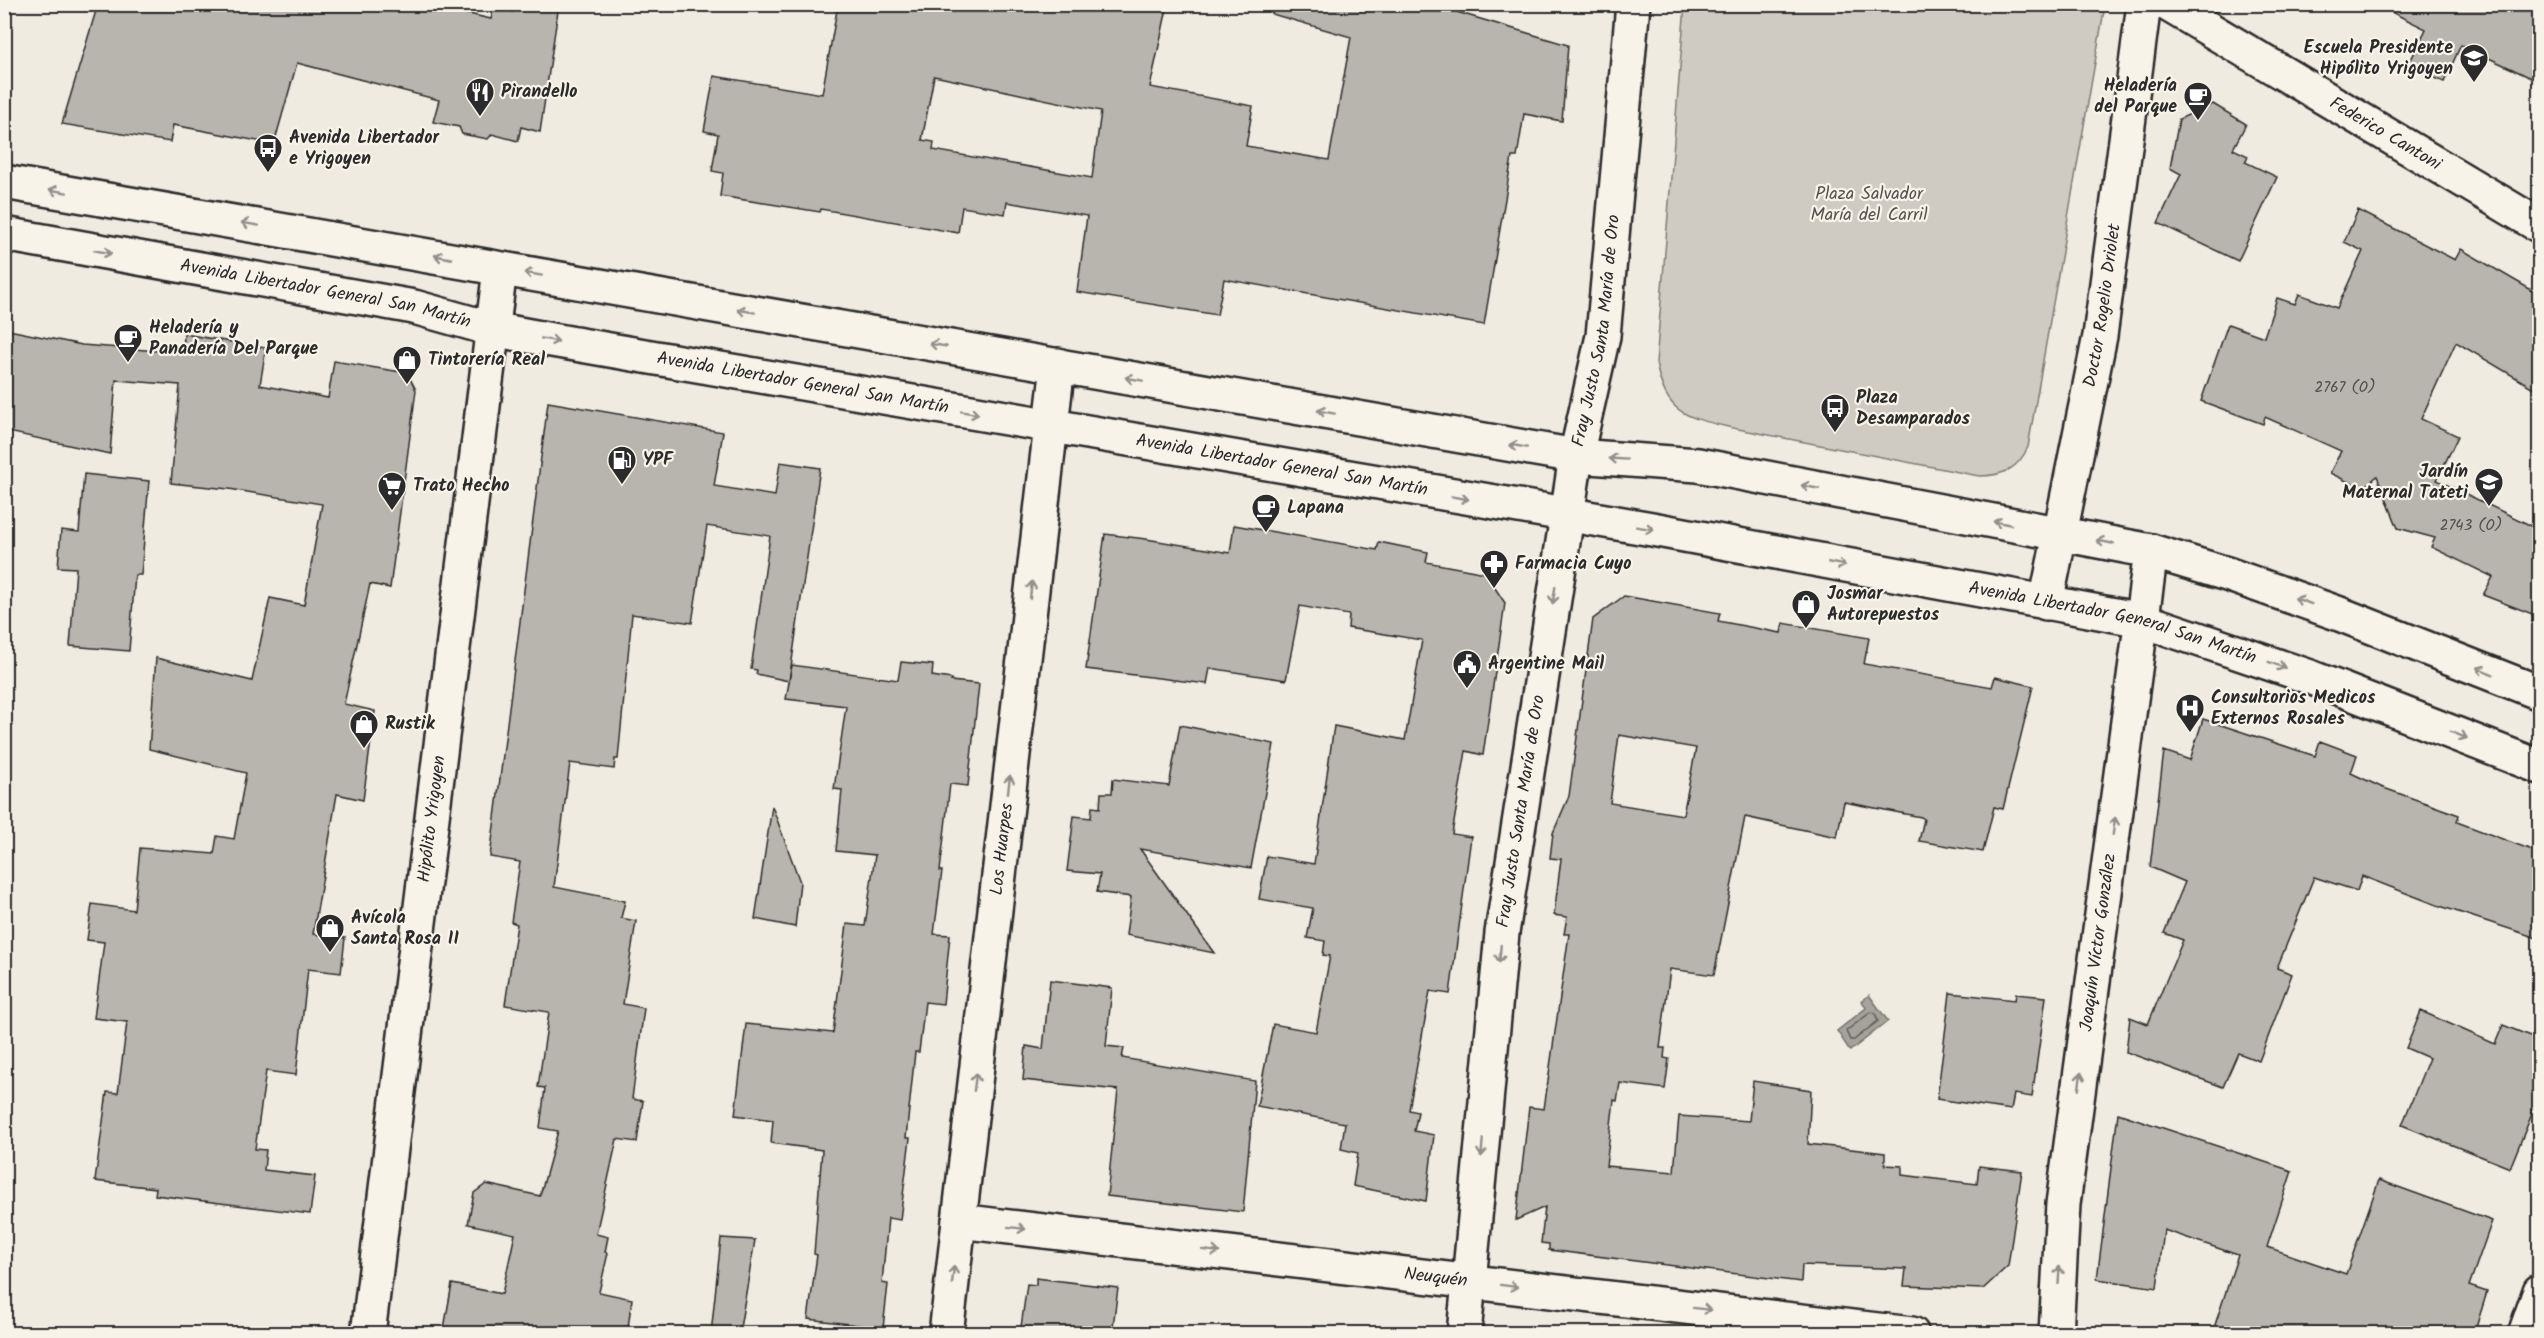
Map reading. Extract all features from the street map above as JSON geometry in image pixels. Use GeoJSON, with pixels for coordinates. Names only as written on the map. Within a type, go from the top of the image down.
{"type":"FeatureCollection","features":[{"type":"Feature","properties":{"kind":"main road","name":"Fray Justo Santa María de Oro"},"geometry":{"type":"LineString","coordinates":[[1464,1334],[1502,933],[1576,456],[1604,336],[1633,4]]}},
{"type":"Feature","properties":{"kind":"main road","name":"Doctor Rogelio Driolet"},"geometry":{"type":"LineString","coordinates":[[2046,603],[2100,336],[2144,4]]}},
{"type":"Feature","properties":{"kind":"main road","name":"Federico Cantoni"},"geometry":{"type":"LineString","coordinates":[[2167,4],[2540,226]]}},
{"type":"Feature","properties":{"kind":"main road"},"geometry":{"type":"LineString","coordinates":[[4,182],[1576,456],[1698,465],[2151,551],[2227,574],[2337,613],[2540,693]]}},
{"type":"Feature","properties":{"kind":"main road","name":"Avenida Libertador General San Martín"},"geometry":{"type":"LineString","coordinates":[[4,234],[414,307],[492,329],[1652,529],[2142,620],[2310,676],[2540,767]]}},
{"type":"Feature","properties":{"kind":"main road","name":"Hipólito Yrigoyen"},"geometry":{"type":"LineString","coordinates":[[368,1334],[500,269]]}},
{"type":"Feature","properties":{"kind":"main road","name":"Los Huarpes"},"geometry":{"type":"LineString","coordinates":[[946,1334],[1058,365]]}},
{"type":"Feature","properties":{"kind":"main road","name":"Joaquín Víctor González"},"geometry":{"type":"LineString","coordinates":[[2055,1334],[2063,1204],[2151,551]]}},
{"type":"Feature","properties":{"kind":"main road","name":"Neuquén"},"geometry":{"type":"LineString","coordinates":[[959,1221],[1912,1334]]}},
{"type":"Feature","properties":{"kind":"main road"},"geometry":{"type":"LineString","coordinates":[[2525,1334],[2540,1291]]}},
{"type":"Feature","properties":{"kind":"green space","name":"Plaza Salvador María del Carril"},"geometry":{"type":"Polygon","coordinates":[[[1685,5],[2105,5],[2028,447],[2020,461],[2009,470],[1995,475],[1979,476],[1733,428],[1703,421],[1681,411],[1672,404],[1660,380],[1656,363],[1685,5]]]}},
{"type":"Feature","properties":{"kind":"water"},"geometry":{"type":"Polygon","coordinates":[[[1869,995],[1888,1021],[1850,1051],[1837,1031],[1866,1008],[1862,1001],[1869,995]]]}},
{"type":"Feature","properties":{"kind":"building"},"geometry":{"type":"Polygon","coordinates":[[[98,4],[425,4],[491,19],[494,7],[513,12],[515,4],[559,4],[540,132],[521,127],[518,141],[492,134],[488,139],[462,134],[459,127],[433,122],[439,100],[297,63],[274,144],[173,125],[170,142],[62,124],[98,4]]]}},
{"type":"Feature","properties":{"kind":"building"},"geometry":{"type":"Polygon","coordinates":[[[838,4],[1168,4],[1150,87],[1253,106],[1246,146],[1329,160],[1351,37],[1272,14],[1273,4],[1430,4],[1568,45],[1562,121],[1524,114],[1517,157],[1512,157],[1484,325],[1224,279],[1217,315],[1077,292],[1087,216],[1007,202],[1005,214],[962,207],[958,233],[821,209],[820,212],[720,196],[723,173],[712,171],[718,134],[704,131],[714,76],[822,94],[838,4]],[[934,76],[922,140],[934,142],[933,150],[1092,178],[1101,111],[934,76]]]}},
{"type":"Feature","properties":{"kind":"building"},"geometry":{"type":"Polygon","coordinates":[[[2375,4],[2540,4],[2540,82],[2461,45],[2444,82],[2408,66],[2426,29],[2375,4]]]}},
{"type":"Feature","properties":{"kind":"building"},"geometry":{"type":"Polygon","coordinates":[[[2213,104],[2246,124],[2233,149],[2248,156],[2245,162],[2277,177],[2238,261],[2158,223],[2181,174],[2170,168],[2179,119],[2213,104]]]}},
{"type":"Feature","properties":{"kind":"building"},"geometry":{"type":"Polygon","coordinates":[[[2358,210],[2455,260],[2461,249],[2540,295],[2540,392],[2456,342],[2421,419],[2458,436],[2437,480],[2540,530],[2540,617],[2483,595],[2493,577],[2431,547],[2435,538],[2398,528],[2377,476],[2363,489],[2330,473],[2341,451],[2265,417],[2263,424],[2201,401],[2228,324],[2264,337],[2277,298],[2295,304],[2299,294],[2337,308],[2363,251],[2344,242],[2358,210]]]}},
{"type":"Feature","properties":{"kind":"building"},"geometry":{"type":"Polygon","coordinates":[[[4,329],[82,345],[183,353],[184,334],[266,348],[260,385],[328,398],[334,361],[407,373],[416,390],[390,588],[370,584],[344,704],[375,711],[363,800],[337,794],[313,934],[345,938],[341,973],[308,969],[296,1075],[266,1071],[255,1149],[266,1150],[264,1170],[315,1176],[310,1214],[155,1195],[156,1188],[95,1181],[107,1092],[118,1093],[127,1022],[94,1018],[104,942],[87,940],[92,904],[134,910],[140,848],[214,854],[217,836],[234,839],[246,773],[149,749],[156,658],[252,681],[270,598],[304,605],[322,504],[229,489],[171,483],[180,385],[116,380],[110,454],[4,431],[4,329]]]}},
{"type":"Feature","properties":{"kind":"building"},"geometry":{"type":"Polygon","coordinates":[[[548,402],[723,432],[714,486],[775,496],[780,462],[820,468],[789,681],[756,674],[757,670],[751,669],[770,536],[707,526],[692,623],[632,614],[618,759],[615,759],[614,769],[570,763],[554,887],[625,901],[621,918],[636,921],[623,1004],[644,1008],[632,1099],[643,1101],[637,1142],[617,1139],[596,1234],[608,1237],[605,1252],[608,1253],[599,1292],[632,1299],[627,1334],[443,1334],[452,1284],[502,1294],[515,1234],[468,1224],[474,1193],[486,1184],[540,1196],[558,1131],[540,1128],[545,1088],[538,1087],[549,1012],[505,1005],[517,924],[511,922],[520,862],[490,857],[548,402]]]}},
{"type":"Feature","properties":{"kind":"building"},"geometry":{"type":"Polygon","coordinates":[[[84,474],[149,481],[141,575],[135,575],[129,651],[70,646],[76,568],[58,567],[61,530],[79,532],[84,474]]]}},
{"type":"Feature","properties":{"kind":"building"},"geometry":{"type":"Polygon","coordinates":[[[1234,525],[1377,550],[1379,542],[1428,552],[1426,562],[1485,573],[1505,603],[1483,755],[1466,751],[1452,834],[1471,837],[1450,994],[1430,991],[1409,1110],[1418,1112],[1414,1131],[1434,1135],[1426,1201],[1353,1186],[1358,1153],[1341,1149],[1345,1123],[1257,1106],[1273,1024],[1316,1032],[1330,956],[1323,955],[1325,941],[1307,938],[1313,908],[1259,899],[1267,856],[1314,864],[1334,726],[1405,740],[1422,640],[1348,628],[1349,615],[1300,606],[1286,680],[1210,668],[1207,684],[1086,669],[1105,534],[1230,553],[1234,525]]]}},
{"type":"Feature","properties":{"kind":"building"},"geometry":{"type":"Polygon","coordinates":[[[1624,596],[1720,613],[1718,621],[1781,633],[1783,623],[1869,638],[1864,664],[1992,687],[1995,677],[2033,686],[2003,809],[1994,807],[1983,852],[1919,841],[1924,819],[1921,817],[1844,802],[1837,837],[1745,817],[1714,975],[1670,969],[1660,1048],[1665,1048],[1664,1058],[1669,1059],[1665,1089],[1620,1083],[1617,1101],[1614,1100],[1606,1166],[1674,1172],[1679,1116],[1749,1121],[1753,1081],[1811,1090],[1808,1144],[1885,1153],[1885,1165],[1902,1166],[1902,1175],[1977,1184],[1979,1166],[2022,1171],[2008,1266],[1983,1289],[1904,1286],[1906,1269],[1802,1265],[1801,1282],[1549,1250],[1549,1244],[1541,1243],[1545,1207],[1516,1220],[1529,1107],[1544,1109],[1569,934],[1564,934],[1567,917],[1554,915],[1561,859],[1550,858],[1553,833],[1569,796],[1593,619],[1624,596]],[[1619,735],[1610,803],[1683,815],[1696,748],[1619,735]]]}},
{"type":"Feature","properties":{"kind":"building"},"geometry":{"type":"Polygon","coordinates":[[[901,662],[933,665],[932,676],[979,684],[968,786],[950,784],[934,934],[950,935],[943,1004],[925,1002],[919,1052],[915,1052],[906,1138],[910,1138],[900,1220],[888,1218],[882,1283],[888,1284],[883,1328],[808,1319],[817,1255],[814,1254],[822,1150],[771,1143],[773,1120],[735,1115],[746,1024],[833,1033],[847,924],[865,926],[875,855],[836,851],[842,790],[834,789],[846,706],[786,699],[792,665],[898,680],[901,662]]]}},
{"type":"Feature","properties":{"kind":"building"},"geometry":{"type":"Polygon","coordinates":[[[2203,719],[2315,756],[2320,741],[2357,755],[2351,773],[2381,787],[2459,815],[2457,822],[2540,853],[2540,939],[2437,905],[2362,876],[2357,891],[2314,877],[2277,968],[2292,974],[2259,1061],[2238,1053],[2223,1087],[2126,1052],[2130,1017],[2148,1024],[2183,940],[2164,933],[2185,882],[2150,867],[2164,751],[2190,760],[2203,719]]]}},
{"type":"Feature","properties":{"kind":"building"},"geometry":{"type":"Polygon","coordinates":[[[1180,725],[1274,744],[1251,868],[1140,849],[1214,953],[1126,935],[1131,897],[1097,892],[1100,874],[1067,871],[1074,816],[1091,818],[1092,807],[1100,808],[1101,793],[1112,793],[1113,779],[1169,786],[1180,725]]]}},
{"type":"Feature","properties":{"kind":"building"},"geometry":{"type":"Polygon","coordinates":[[[772,806],[800,882],[795,927],[755,919],[772,806]]]}},
{"type":"Feature","properties":{"kind":"building"},"geometry":{"type":"Polygon","coordinates":[[[1050,980],[1112,988],[1106,1046],[1124,1048],[1122,1058],[1255,1081],[1243,1212],[1107,1196],[1118,1090],[1023,1080],[1026,1046],[1043,1049],[1050,980]]]}},
{"type":"Feature","properties":{"kind":"building"},"geometry":{"type":"Polygon","coordinates":[[[1950,993],[2015,1000],[2016,994],[2046,997],[2032,1097],[2014,1094],[2011,1110],[1937,1099],[1950,993]]]}},
{"type":"Feature","properties":{"kind":"building"},"geometry":{"type":"Polygon","coordinates":[[[2421,1011],[2495,1044],[2503,1025],[2540,1040],[2540,1094],[2510,1168],[2402,1125],[2429,1058],[2406,1048],[2421,1011]]]}},
{"type":"Feature","properties":{"kind":"building"},"geometry":{"type":"Polygon","coordinates":[[[2118,1113],[2292,1171],[2267,1247],[2346,1274],[2379,1180],[2492,1221],[2469,1286],[2487,1292],[2474,1334],[2212,1334],[2238,1255],[2164,1230],[2157,1288],[2097,1279],[2118,1113]]]}},
{"type":"Feature","properties":{"kind":"building"},"geometry":{"type":"Polygon","coordinates":[[[721,1238],[755,1240],[739,1334],[711,1334],[721,1238]]]}},
{"type":"Feature","properties":{"kind":"building"},"geometry":{"type":"Polygon","coordinates":[[[1036,1278],[1118,1288],[1112,1334],[1020,1334],[1027,1284],[1036,1285],[1036,1278]]]}},
{"type":"Feature","properties":{"kind":"place","name":"Escuela Presidente Hipólito Yrigoyen"},"geometry":{"type":"Point","coordinates":[2474,84]}},
{"type":"Feature","properties":{"kind":"place","name":"Pirandello"},"geometry":{"type":"Point","coordinates":[480,118]}},
{"type":"Feature","properties":{"kind":"place","name":"Heladería del Parque"},"geometry":{"type":"Point","coordinates":[2198,122]}},
{"type":"Feature","properties":{"kind":"place","name":"Avenida Libertador e Yrigoyen"},"geometry":{"type":"Point","coordinates":[268,174]}},
{"type":"Feature","properties":{"kind":"place","name":"Heladería y Panadería Del Parque"},"geometry":{"type":"Point","coordinates":[128,364]}},
{"type":"Feature","properties":{"kind":"place","name":"Tintorería Real"},"geometry":{"type":"Point","coordinates":[407,386]}},
{"type":"Feature","properties":{"kind":"place","name":"Plaza Desamparados"},"geometry":{"type":"Point","coordinates":[1835,434]}},
{"type":"Feature","properties":{"kind":"place","name":"YPF"},"geometry":{"type":"Point","coordinates":[622,486]}},
{"type":"Feature","properties":{"kind":"place","name":"Jardín Maternal Tateti"},"geometry":{"type":"Point","coordinates":[2489,508]}},
{"type":"Feature","properties":{"kind":"place","name":"Trato Hecho"},"geometry":{"type":"Point","coordinates":[392,512]}},
{"type":"Feature","properties":{"kind":"place","name":"Lapana"},"geometry":{"type":"Point","coordinates":[1266,534]}},
{"type":"Feature","properties":{"kind":"place","name":"Farmacia Cuyo"},"geometry":{"type":"Point","coordinates":[1494,590]}},
{"type":"Feature","properties":{"kind":"place","name":"Josmar Autorepuestos"},"geometry":{"type":"Point","coordinates":[1806,630]}},
{"type":"Feature","properties":{"kind":"place","name":"Argentine Mail"},"geometry":{"type":"Point","coordinates":[1467,690]}},
{"type":"Feature","properties":{"kind":"place","name":"Consultorios Medicos Externos Rosales"},"geometry":{"type":"Point","coordinates":[2190,734]}},
{"type":"Feature","properties":{"kind":"place","name":"Rustik"},"geometry":{"type":"Point","coordinates":[364,750]}},
{"type":"Feature","properties":{"kind":"place","name":"Avícola Santa Rosa II"},"geometry":{"type":"Point","coordinates":[330,954]}}]}
